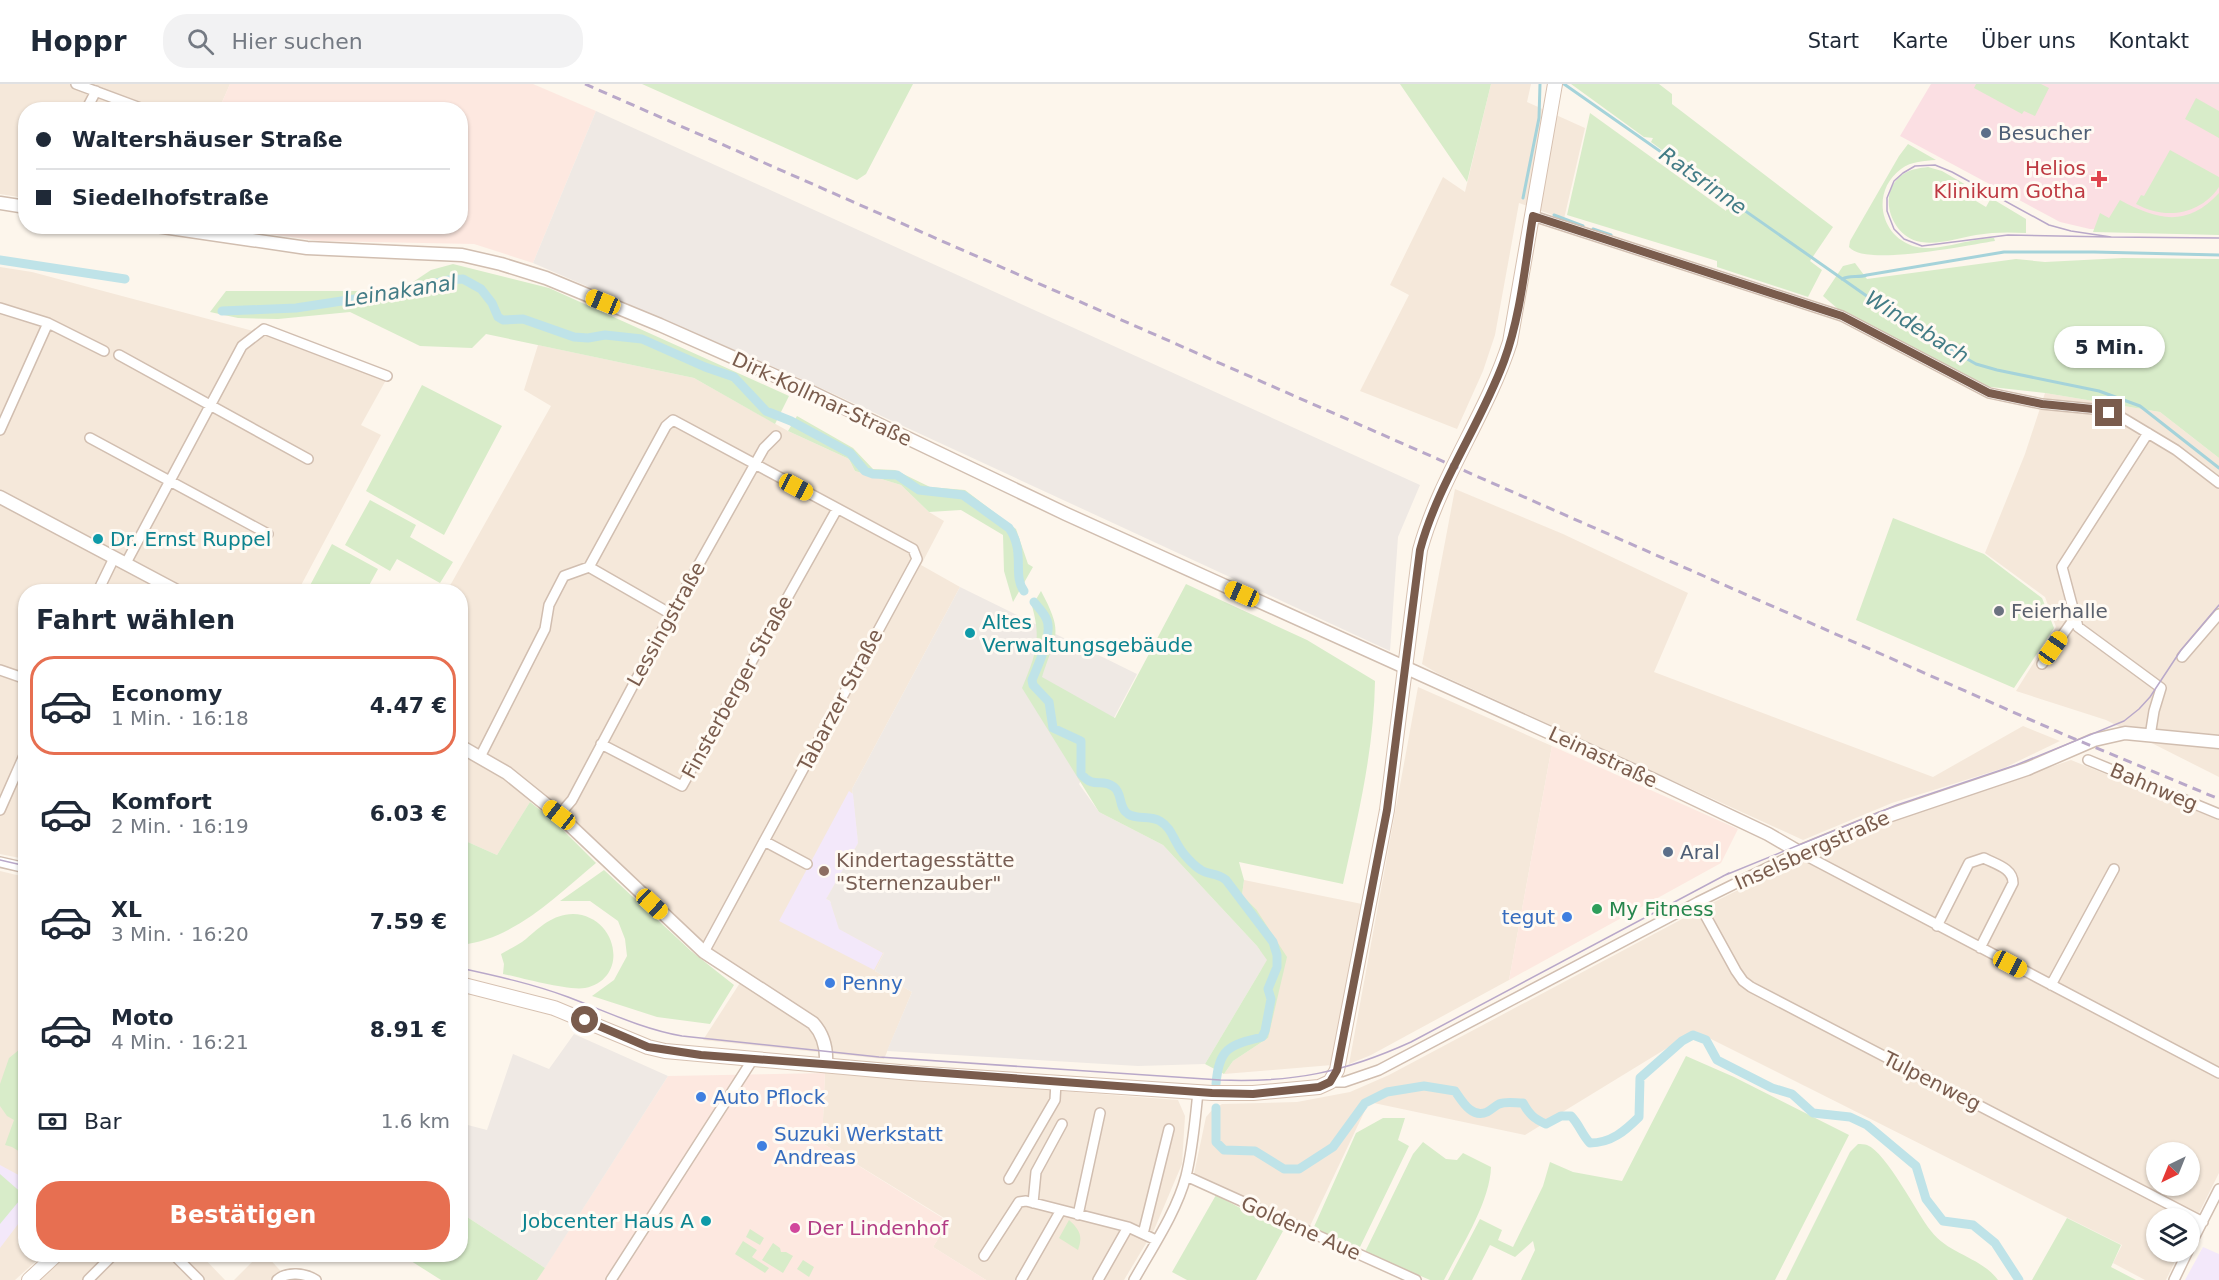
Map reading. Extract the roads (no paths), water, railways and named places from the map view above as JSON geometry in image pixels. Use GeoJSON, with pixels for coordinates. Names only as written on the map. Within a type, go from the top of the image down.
{"type":"FeatureCollection","features":[{"type":"Feature","properties":{"kind":"main road"},"geometry":{"type":"LineString","coordinates":[[468,986],[554,1008],[648,1047],[692,1055],[1198,1092],[1253,1094],[1313,1087],[1330,1082],[1337,1070],[1387,810],[1420,550],[1433,509],[1504,360],[1514,325],[1555,85]]}},
{"type":"Feature","properties":{"kind":"main road"},"geometry":{"type":"LineString","coordinates":[[29,1280],[48,1262]]}},
{"type":"Feature","properties":{"kind":"street"},"geometry":{"type":"LineString","coordinates":[[76,84],[101,90],[128,102]]}},
{"type":"Feature","properties":{"kind":"street"},"geometry":{"type":"LineString","coordinates":[[0,203],[18,206]]}},
{"type":"Feature","properties":{"kind":"street"},"geometry":{"type":"LineString","coordinates":[[1533,216],[1842,316],[1989,393],[2042,404],[2093,409],[2121,417],[2186,457],[2219,483]]}},
{"type":"Feature","properties":{"kind":"street","name":"Dirk-Kollmar-Straße"},"geometry":{"type":"LineString","coordinates":[[211,234],[325,250],[462,255],[546,278],[807,390],[1066,514],[1404,668]]}},
{"type":"Feature","properties":{"kind":"street"},"geometry":{"type":"LineString","coordinates":[[0,308],[48,322],[104,351]]}},
{"type":"Feature","properties":{"kind":"street"},"geometry":{"type":"LineString","coordinates":[[0,430],[48,322]]}},
{"type":"Feature","properties":{"kind":"street"},"geometry":{"type":"LineString","coordinates":[[126,563],[242,346],[264,329],[387,376]]}},
{"type":"Feature","properties":{"kind":"street"},"geometry":{"type":"LineString","coordinates":[[119,355],[308,459]]}},
{"type":"Feature","properties":{"kind":"street"},"geometry":{"type":"LineString","coordinates":[[480,757],[545,629],[549,605],[564,576],[589,567],[666,426],[673,420],[837,508]]}},
{"type":"Feature","properties":{"kind":"street"},"geometry":{"type":"LineString","coordinates":[[2148,433],[2062,567],[2078,627],[2161,688],[2150,736]]}},
{"type":"Feature","properties":{"kind":"street","name":"Lessingstraße"},"geometry":{"type":"LineString","coordinates":[[559,815],[572,800],[671,614],[754,465],[764,448],[776,436]]}},
{"type":"Feature","properties":{"kind":"street"},"geometry":{"type":"LineString","coordinates":[[90,438],[268,534]]}},
{"type":"Feature","properties":{"kind":"street"},"geometry":{"type":"LineString","coordinates":[[0,497],[164,584]]}},
{"type":"Feature","properties":{"kind":"street","name":"Tabarzer Straße"},"geometry":{"type":"LineString","coordinates":[[704,952],[917,559],[912,549],[837,508]]}},
{"type":"Feature","properties":{"kind":"street","name":"Finsterberger Straße"},"geometry":{"type":"LineString","coordinates":[[601,744],[682,786],[837,508]]}},
{"type":"Feature","properties":{"kind":"street"},"geometry":{"type":"LineString","coordinates":[[101,584],[114,558]]}},
{"type":"Feature","properties":{"kind":"street"},"geometry":{"type":"LineString","coordinates":[[589,567],[671,614]]}},
{"type":"Feature","properties":{"kind":"street"},"geometry":{"type":"LineString","coordinates":[[2182,657],[2218,615]]}},
{"type":"Feature","properties":{"kind":"street"},"geometry":{"type":"LineString","coordinates":[[2042,664],[2076,616]]}},
{"type":"Feature","properties":{"kind":"street"},"geometry":{"type":"LineString","coordinates":[[2210,626],[2219,631]]}},
{"type":"Feature","properties":{"kind":"street","name":"Leinastraße"},"geometry":{"type":"LineString","coordinates":[[1404,668],[1652,779],[1768,834],[1799,852]]}},
{"type":"Feature","properties":{"kind":"street"},"geometry":{"type":"LineString","coordinates":[[0,670],[18,676]]}},
{"type":"Feature","properties":{"kind":"street","name":"Inselsbergstraße"},"geometry":{"type":"LineString","coordinates":[[1330,1082],[1344,1082],[1379,1070],[1698,902],[1799,852],[1882,818],[2027,769],[2094,740],[2126,733],[2219,741]]}},
{"type":"Feature","properties":{"kind":"street"},"geometry":{"type":"LineString","coordinates":[[468,750],[507,774],[559,815],[704,952],[813,1023],[819,1029],[824,1042],[826,1064]]}},
{"type":"Feature","properties":{"kind":"street","name":"Bahnweg"},"geometry":{"type":"LineString","coordinates":[[2088,760],[2219,814]]}},
{"type":"Feature","properties":{"kind":"street"},"geometry":{"type":"LineString","coordinates":[[0,810],[18,769]]}},
{"type":"Feature","properties":{"kind":"street"},"geometry":{"type":"LineString","coordinates":[[764,841],[807,864]]}},
{"type":"Feature","properties":{"kind":"street"},"geometry":{"type":"LineString","coordinates":[[1799,852],[2219,1073]]}},
{"type":"Feature","properties":{"kind":"street"},"geometry":{"type":"LineString","coordinates":[[1937,926],[1969,863],[1984,858],[2010,871],[2013,883],[1980,948]]}},
{"type":"Feature","properties":{"kind":"street"},"geometry":{"type":"LineString","coordinates":[[0,862],[18,866]]}},
{"type":"Feature","properties":{"kind":"street"},"geometry":{"type":"LineString","coordinates":[[2050,985],[2114,869]]}},
{"type":"Feature","properties":{"kind":"street","name":"Tulpenweg"},"geometry":{"type":"LineString","coordinates":[[1698,902],[1736,971],[1751,987],[2203,1222]]}},
{"type":"Feature","properties":{"kind":"street"},"geometry":{"type":"LineString","coordinates":[[611,1280],[753,1059]]}},
{"type":"Feature","properties":{"kind":"street"},"geometry":{"type":"LineString","coordinates":[[1009,1179],[1055,1100],[1056,1082]]}},
{"type":"Feature","properties":{"kind":"street"},"geometry":{"type":"LineString","coordinates":[[1134,1280],[1186,1176],[1198,1092]]}},
{"type":"Feature","properties":{"kind":"street"},"geometry":{"type":"LineString","coordinates":[[1078,1215],[1100,1113]]}},
{"type":"Feature","properties":{"kind":"street"},"geometry":{"type":"LineString","coordinates":[[1033,1203],[1036,1172],[1062,1125]]}},
{"type":"Feature","properties":{"kind":"street"},"geometry":{"type":"LineString","coordinates":[[1143,1234],[1168,1129]]}},
{"type":"Feature","properties":{"kind":"street","name":"Goldene Aue"},"geometry":{"type":"LineString","coordinates":[[1186,1176],[1416,1280]]}},
{"type":"Feature","properties":{"kind":"street"},"geometry":{"type":"LineString","coordinates":[[2200,1228],[2219,1189]]}},
{"type":"Feature","properties":{"kind":"street"},"geometry":{"type":"LineString","coordinates":[[984,1256],[1019,1202],[1033,1203],[1128,1227],[1156,1240]]}},
{"type":"Feature","properties":{"kind":"street"},"geometry":{"type":"LineString","coordinates":[[1021,1280],[1060,1210]]}},
{"type":"Feature","properties":{"kind":"street"},"geometry":{"type":"LineString","coordinates":[[1098,1280],[1128,1227]]}},
{"type":"Feature","properties":{"kind":"street"},"geometry":{"type":"LineString","coordinates":[[88,1280],[106,1262]]}},
{"type":"Feature","properties":{"kind":"street"},"geometry":{"type":"LineString","coordinates":[[181,1262],[199,1280]]}},
{"type":"Feature","properties":{"kind":"street"},"geometry":{"type":"LineString","coordinates":[[2174,1280],[2183,1262]]}},
{"type":"Feature","properties":{"kind":"street"},"geometry":{"type":"LineString","coordinates":[[277,1280],[281,1276],[296,1274],[316,1280]]}},
{"type":"Feature","properties":{"kind":"waterway"},"geometry":{"type":"LineString","coordinates":[[1523,198],[1539,118],[1540,84]]}},
{"type":"Feature","properties":{"kind":"waterway","name":"Windebach"},"geometry":{"type":"LineString","coordinates":[[1564,84],[1911,327],[1976,364],[2099,391],[2140,406],[2219,468]]}},
{"type":"Feature","properties":{"kind":"waterway"},"geometry":{"type":"LineString","coordinates":[[1554,215],[1583,226]]}},
{"type":"Feature","properties":{"kind":"waterway"},"geometry":{"type":"LineString","coordinates":[[1593,229],[1611,235]]}},
{"type":"Feature","properties":{"kind":"waterway"},"geometry":{"type":"LineString","coordinates":[[1842,279],[2004,252],[2219,255]]}},
{"type":"Feature","properties":{"kind":"waterway","name":"Leinakanal"},"geometry":{"type":"LineString","coordinates":[[0,260],[125,279]]}},
{"type":"Feature","properties":{"kind":"waterway","name":"Leinakanal"},"geometry":{"type":"LineString","coordinates":[[222,311],[296,308],[394,293],[448,280],[463,279],[481,289],[492,303],[498,317],[503,320],[523,319],[574,337],[588,338],[605,335],[642,339],[705,367],[734,377],[766,411],[791,421],[850,453],[865,471],[873,474],[897,475],[919,490],[963,495],[1009,528],[1017,546],[1019,578],[1024,591]]}},
{"type":"Feature","properties":{"kind":"waterway","name":"Leinakanal"},"geometry":{"type":"LineString","coordinates":[[1034,602],[1046,618],[1048,632],[1032,680],[1033,685],[1049,702],[1053,728],[1081,741],[1081,774],[1094,783],[1105,783],[1114,787],[1128,814],[1156,819],[1164,824],[1183,853],[1195,866],[1226,880],[1273,942],[1277,955],[1277,967],[1268,989],[1271,999],[1265,1031],[1262,1037],[1234,1046],[1223,1055],[1217,1072],[1216,1084]]}},
{"type":"Feature","properties":{"kind":"waterway","name":"Leinakanal"},"geometry":{"type":"LineString","coordinates":[[1216,1108],[1216,1142],[1224,1150],[1255,1151],[1284,1169],[1299,1169],[1333,1147],[1365,1103],[1387,1092],[1424,1086],[1455,1091],[1468,1108],[1477,1113],[1482,1114],[1499,1104],[1511,1102],[1523,1103],[1532,1116],[1546,1124],[1561,1116],[1571,1116],[1590,1143],[1605,1141],[1617,1135],[1639,1117],[1640,1078],[1682,1041],[1693,1035],[1706,1040],[1717,1060],[1772,1088],[1792,1094],[1813,1113],[1850,1117],[1867,1125],[1916,1166],[1926,1199],[1943,1221],[1973,1225],[1995,1243],[2019,1280]]}},
{"type":"Feature","properties":{"kind":"tram line"},"geometry":{"type":"LineString","coordinates":[[2111,237],[2049,225],[1935,165],[1915,166],[1903,173],[1894,181],[1887,198],[1887,211],[1894,229],[1904,239],[1922,246],[2008,235],[2111,237],[2219,238]]}},
{"type":"Feature","properties":{"kind":"tram line"},"geometry":{"type":"LineString","coordinates":[[1723,876],[1897,805],[2016,765],[2124,721],[2150,697],[2181,650],[2219,605]]}},
{"type":"Feature","properties":{"kind":"tram line"},"geometry":{"type":"LineString","coordinates":[[0,860],[18,864]]}},
{"type":"Feature","properties":{"kind":"tram line"},"geometry":{"type":"LineString","coordinates":[[468,970],[542,988],[638,1024],[682,1036],[879,1057],[1220,1080],[1271,1080],[1341,1068],[1411,1042],[1729,873]]}},
{"type":"Feature","properties":{"kind":"railway"},"geometry":{"type":"LineString","coordinates":[[585,84],[2063,734],[2219,799]]}},
{"type":"Feature","properties":{"kind":"place","name":"Besucher"},"geometry":{"type":"Point","coordinates":[1986,133]}},
{"type":"Feature","properties":{"kind":"place","name":"Helios Klinikum Gotha"},"geometry":{"type":"Point","coordinates":[2099,179]}},
{"type":"Feature","properties":{"kind":"place","name":"Dr. Ernst Ruppel"},"geometry":{"type":"Point","coordinates":[98,539]}},
{"type":"Feature","properties":{"kind":"place","name":"Feierhalle"},"geometry":{"type":"Point","coordinates":[1999,611]}},
{"type":"Feature","properties":{"kind":"place","name":"Altes Verwaltungsgebäude"},"geometry":{"type":"Point","coordinates":[970,633]}},
{"type":"Feature","properties":{"kind":"place","name":"Aral"},"geometry":{"type":"Point","coordinates":[1668,852]}},
{"type":"Feature","properties":{"kind":"place","name":"Kindertagesstätte \"Sternenzauber\""},"geometry":{"type":"Point","coordinates":[824,871]}},
{"type":"Feature","properties":{"kind":"place","name":"My Fitness"},"geometry":{"type":"Point","coordinates":[1597,909]}},
{"type":"Feature","properties":{"kind":"place","name":"tegut"},"geometry":{"type":"Point","coordinates":[1567,917]}},
{"type":"Feature","properties":{"kind":"place","name":"Penny"},"geometry":{"type":"Point","coordinates":[830,983]}},
{"type":"Feature","properties":{"kind":"place","name":"Auto Pflock"},"geometry":{"type":"Point","coordinates":[701,1097]}},
{"type":"Feature","properties":{"kind":"place","name":"Suzuki Werkstatt Andreas"},"geometry":{"type":"Point","coordinates":[762,1146]}},
{"type":"Feature","properties":{"kind":"place","name":"Jobcenter Haus A"},"geometry":{"type":"Point","coordinates":[706,1221]}},
{"type":"Feature","properties":{"kind":"place","name":"Der Lindenhof"},"geometry":{"type":"Point","coordinates":[795,1228]}},
{"type":"Feature","properties":{"kind":"water label","name":"Ratsrinne"},"geometry":{"type":"Point","coordinates":[1703,181]}}]}
